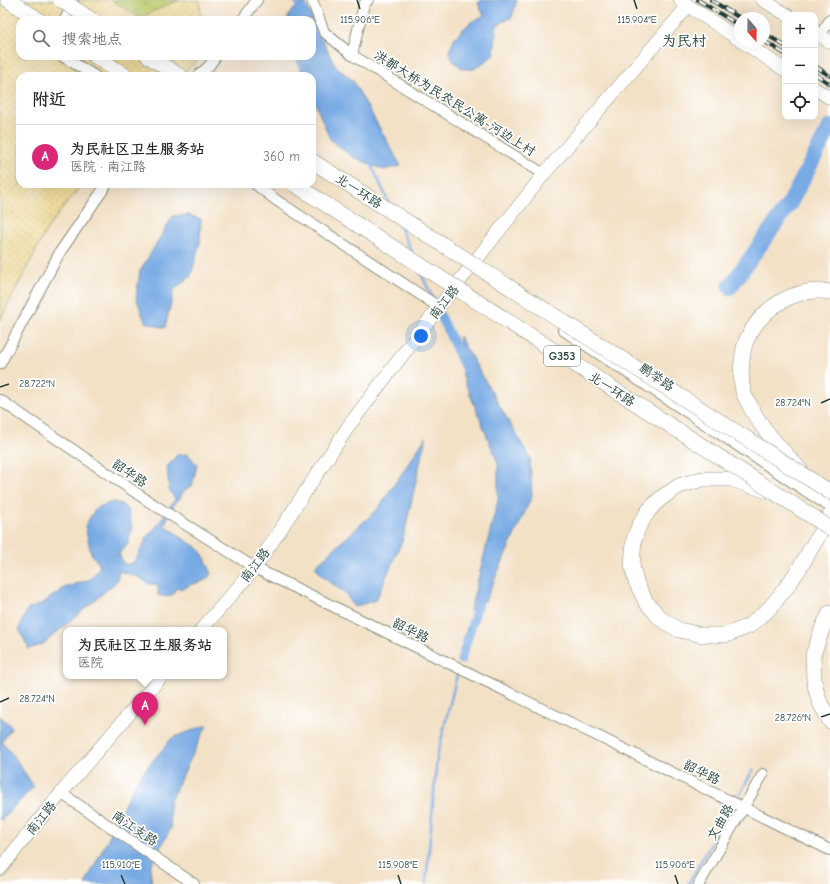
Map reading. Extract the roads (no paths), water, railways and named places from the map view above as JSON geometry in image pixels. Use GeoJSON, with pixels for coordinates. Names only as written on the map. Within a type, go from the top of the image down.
{"type":"FeatureCollection","features":[{"type":"Feature","properties":{"kind":"highway"},"geometry":{"type":"LineString","coordinates":[[8,0],[33,16]]}},
{"type":"Feature","properties":{"kind":"highway"},"geometry":{"type":"LineString","coordinates":[[61,0],[86,16]]}},
{"type":"Feature","properties":{"kind":"highway"},"geometry":{"type":"LineString","coordinates":[[101,60],[120,72]]}},
{"type":"Feature","properties":{"kind":"highway"},"geometry":{"type":"LineString","coordinates":[[154,60],[174,72]]}},
{"type":"Feature","properties":{"kind":"highway","name":"北一环路"},"geometry":{"type":"LineString","coordinates":[[316,164],[830,492]]}},
{"type":"Feature","properties":{"kind":"highway","name":"北一环路"},"geometry":{"type":"LineString","coordinates":[[300,188],[830,528]]}},
{"type":"Feature","properties":{"kind":"highway"},"geometry":{"type":"LineString","coordinates":[[806,477],[768,434],[751,409],[743,392],[741,373],[742,358],[747,338],[757,323],[769,310],[788,298],[806,292],[830,292]]}},
{"type":"Feature","properties":{"kind":"highway"},"geometry":{"type":"LineString","coordinates":[[777,494],[731,479],[702,479],[679,486],[661,498],[649,510],[639,526],[634,539],[632,566],[636,582],[646,602],[661,619],[679,630],[702,635],[726,635],[749,626],[769,609],[786,588],[830,516]]}},
{"type":"Feature","properties":{"kind":"highway"},"geometry":{"type":"LineString","coordinates":[[830,613],[824,624],[813,655],[814,681],[819,701],[830,721]]}},
{"type":"Feature","properties":{"kind":"main road"},"geometry":{"type":"LineString","coordinates":[[763,0],[782,12]]}},
{"type":"Feature","properties":{"kind":"main road"},"geometry":{"type":"LineString","coordinates":[[684,3],[734,36]]}},
{"type":"Feature","properties":{"kind":"main road","name":"南江路"},"geometry":{"type":"LineString","coordinates":[[205,627],[255,568],[350,424],[439,307],[544,174],[684,3]]}},
{"type":"Feature","properties":{"kind":"main road"},"geometry":{"type":"LineString","coordinates":[[752,48],[782,68]]}},
{"type":"Feature","properties":{"kind":"main road"},"geometry":{"type":"LineString","coordinates":[[818,91],[830,98]]}},
{"type":"Feature","properties":{"kind":"main road","name":"南江路"},"geometry":{"type":"LineString","coordinates":[[0,869],[61,793],[159,679]]}},
{"type":"Feature","properties":{"kind":"street"},"geometry":{"type":"LineString","coordinates":[[67,16],[74,0]]}},
{"type":"Feature","properties":{"kind":"street"},"geometry":{"type":"LineString","coordinates":[[245,16],[257,0]]}},
{"type":"Feature","properties":{"kind":"street","name":"洪都大桥为民农民公寓-河边上村"},"geometry":{"type":"LineString","coordinates":[[312,0],[324,32],[352,55],[544,174]]}},
{"type":"Feature","properties":{"kind":"street"},"geometry":{"type":"LineString","coordinates":[[352,55],[364,4],[368,0]]}},
{"type":"Feature","properties":{"kind":"street"},"geometry":{"type":"LineString","coordinates":[[822,36],[830,20]]}},
{"type":"Feature","properties":{"kind":"street"},"geometry":{"type":"LineString","coordinates":[[69,60],[88,72]]}},
{"type":"Feature","properties":{"kind":"street"},"geometry":{"type":"LineString","coordinates":[[202,72],[213,60]]}},
{"type":"Feature","properties":{"kind":"street"},"geometry":{"type":"LineString","coordinates":[[0,364],[60,252],[104,188]]}},
{"type":"Feature","properties":{"kind":"street"},"geometry":{"type":"LineString","coordinates":[[260,188],[439,307]]}},
{"type":"Feature","properties":{"kind":"street","name":"鹏举路"},"geometry":{"type":"LineString","coordinates":[[470,268],[830,507]]}},
{"type":"Feature","properties":{"kind":"street","name":"韶华路"},"geometry":{"type":"LineString","coordinates":[[0,400],[148,501],[255,568],[830,850]]}},
{"type":"Feature","properties":{"kind":"street","name":"文曲路"},"geometry":{"type":"LineString","coordinates":[[699,884],[763,774]]}},
{"type":"Feature","properties":{"kind":"street","name":"南江支路"},"geometry":{"type":"LineString","coordinates":[[61,793],[194,884]]}},
{"type":"Feature","properties":{"kind":"water"},"geometry":{"type":"Polygon","coordinates":[[[304,0],[312,16],[289,16],[304,0]]]}},
{"type":"Feature","properties":{"kind":"water"},"geometry":{"type":"Polygon","coordinates":[[[481,0],[517,0],[512,17],[497,25],[494,55],[474,69],[463,69],[453,61],[449,52],[455,37],[471,22],[484,16],[478,3],[481,0]]]}},
{"type":"Feature","properties":{"kind":"water"},"geometry":{"type":"Polygon","coordinates":[[[316,26],[334,64],[353,81],[401,166],[384,170],[351,156],[330,139],[316,106],[316,72],[302,72],[297,60],[316,60],[316,26]]]}},
{"type":"Feature","properties":{"kind":"water"},"geometry":{"type":"Polygon","coordinates":[[[189,215],[201,219],[200,242],[191,276],[174,290],[165,328],[145,322],[136,297],[140,271],[173,216],[189,215]]]}},
{"type":"Feature","properties":{"kind":"water"},"geometry":{"type":"Polygon","coordinates":[[[459,336],[530,458],[532,496],[485,601],[470,611],[498,500],[498,463],[463,377],[459,336]]]}},
{"type":"Feature","properties":{"kind":"water"},"geometry":{"type":"Polygon","coordinates":[[[426,437],[403,539],[376,600],[354,607],[346,594],[322,576],[315,566],[378,509],[426,437]]]}},
{"type":"Feature","properties":{"kind":"water"},"geometry":{"type":"Polygon","coordinates":[[[188,454],[197,465],[192,486],[183,492],[174,505],[164,526],[171,529],[198,548],[205,558],[212,574],[204,581],[181,589],[177,588],[168,597],[158,595],[158,584],[148,584],[139,577],[119,571],[117,581],[94,601],[42,645],[29,649],[19,629],[27,610],[43,603],[64,588],[91,579],[100,566],[91,553],[85,526],[94,511],[101,506],[113,502],[122,504],[128,510],[132,527],[128,544],[119,554],[123,563],[128,565],[135,561],[149,534],[156,527],[175,499],[169,490],[167,467],[177,455],[188,454]]]}},
{"type":"Feature","properties":{"kind":"water"},"geometry":{"type":"Polygon","coordinates":[[[0,716],[12,727],[2,742],[15,758],[34,787],[0,821],[0,716]]]}},
{"type":"Feature","properties":{"kind":"water"},"geometry":{"type":"Polygon","coordinates":[[[207,725],[169,803],[171,828],[150,867],[152,884],[85,884],[139,777],[172,738],[207,725]]]}},
{"type":"Feature","properties":{"kind":"waterway"},"geometry":{"type":"LineString","coordinates":[[294,0],[298,7]]}},
{"type":"Feature","properties":{"kind":"waterway"},"geometry":{"type":"LineString","coordinates":[[730,287],[790,203],[830,127]]}},
{"type":"Feature","properties":{"kind":"waterway"},"geometry":{"type":"LineString","coordinates":[[370,162],[389,203]]}},
{"type":"Feature","properties":{"kind":"waterway"},"geometry":{"type":"LineString","coordinates":[[399,224],[412,252]]}},
{"type":"Feature","properties":{"kind":"waterway"},"geometry":{"type":"LineString","coordinates":[[421,273],[433,299]]}},
{"type":"Feature","properties":{"kind":"waterway"},"geometry":{"type":"LineString","coordinates":[[441,316],[466,370]]}},
{"type":"Feature","properties":{"kind":"waterway"},"geometry":{"type":"LineString","coordinates":[[461,660],[481,595]]}},
{"type":"Feature","properties":{"kind":"waterway"},"geometry":{"type":"LineString","coordinates":[[426,884],[437,757],[457,675]]}},
{"type":"Feature","properties":{"kind":"waterway"},"geometry":{"type":"LineString","coordinates":[[739,796],[753,770]]}},
{"type":"Feature","properties":{"kind":"waterway"},"geometry":{"type":"LineString","coordinates":[[688,884],[731,809]]}},
{"type":"Feature","properties":{"kind":"railway"},"geometry":{"type":"LineString","coordinates":[[698,0],[734,22]]}},
{"type":"Feature","properties":{"kind":"railway"},"geometry":{"type":"LineString","coordinates":[[711,0],[734,14]]}},
{"type":"Feature","properties":{"kind":"railway"},"geometry":{"type":"LineString","coordinates":[[770,37],[782,44]]}},
{"type":"Feature","properties":{"kind":"railway"},"geometry":{"type":"LineString","coordinates":[[770,45],[782,52]]}},
{"type":"Feature","properties":{"kind":"railway"},"geometry":{"type":"LineString","coordinates":[[818,68],[830,76]]}},
{"type":"Feature","properties":{"kind":"railway"},"geometry":{"type":"LineString","coordinates":[[818,76],[830,84]]}},
{"type":"Feature","properties":{"kind":"place","name":"为民社区卫生服务站"},"geometry":{"type":"Point","coordinates":[145,725]}},
{"type":"Feature","properties":{"kind":"district","name":"为民村"},"geometry":{"type":"Point","coordinates":[684,41]}}]}
